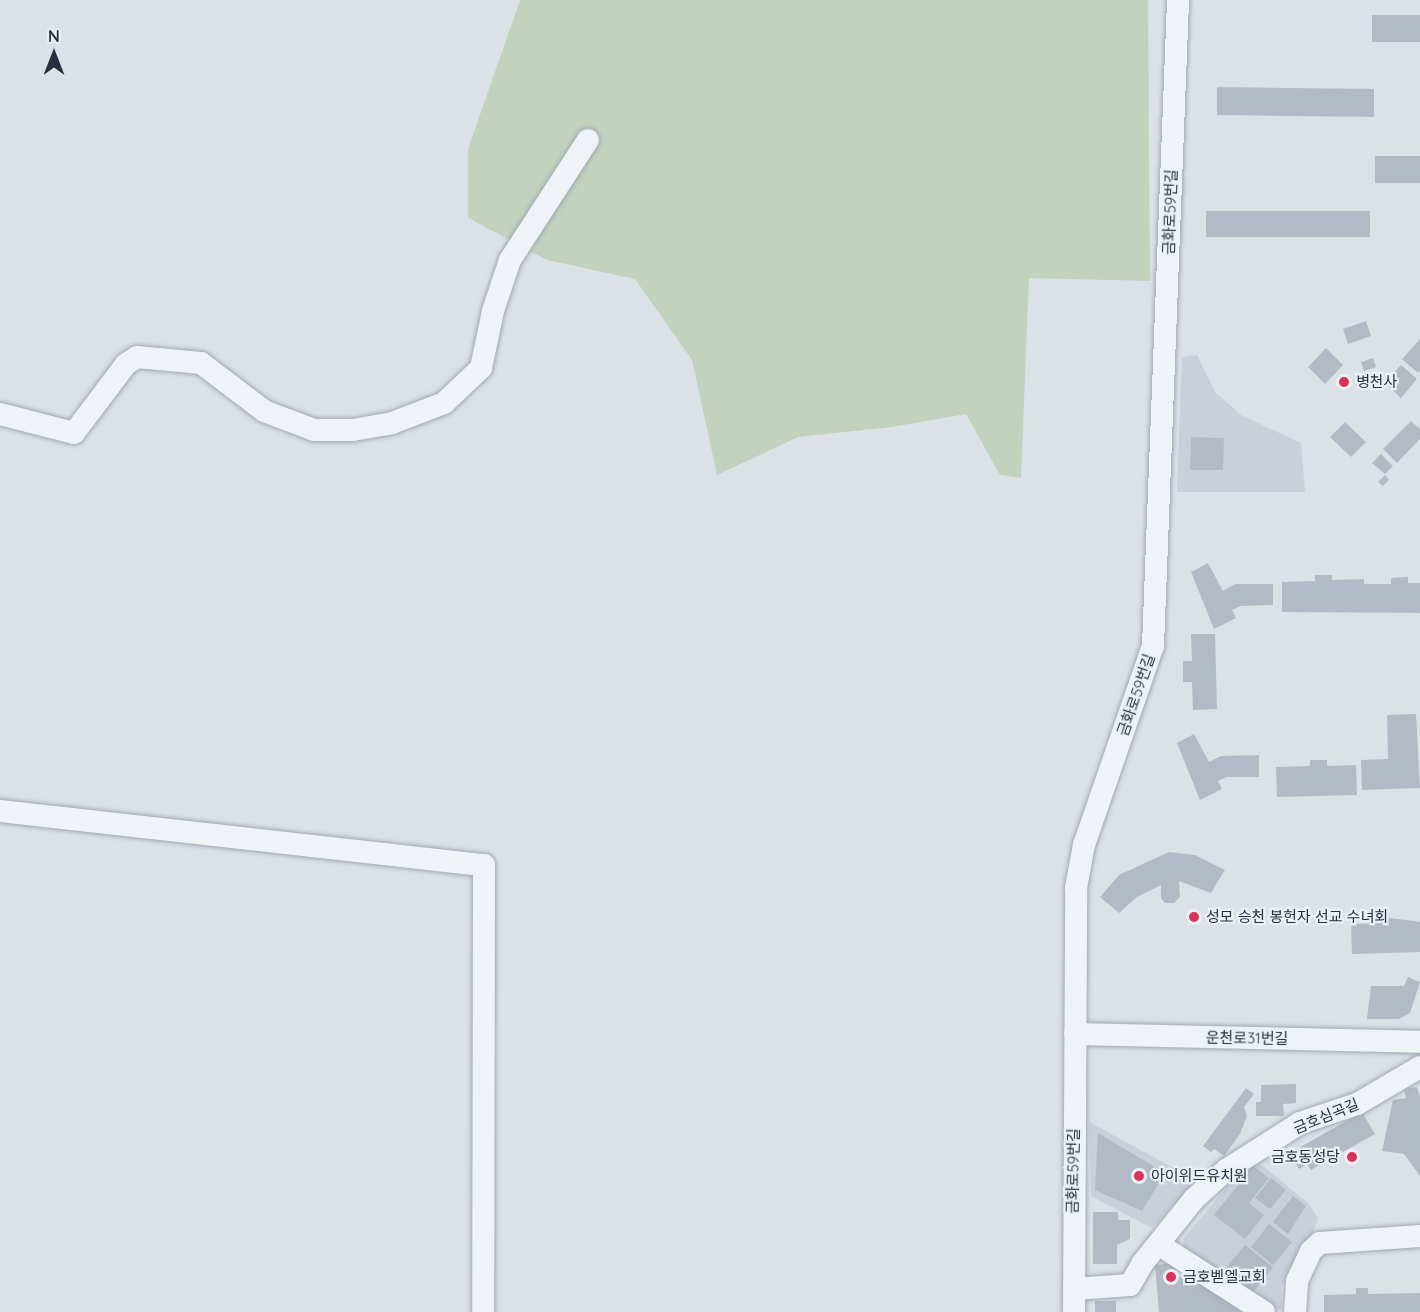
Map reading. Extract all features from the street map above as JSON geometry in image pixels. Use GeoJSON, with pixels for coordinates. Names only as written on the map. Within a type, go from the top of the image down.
{"type":"FeatureCollection","features":[{"type":"Feature","properties":{"kind":"street","name":"금화로59번길"},"geometry":{"type":"LineString","coordinates":[[1074,1312],[1074,924],[1083,845],[1153,646],[1178,0]]}},
{"type":"Feature","properties":{"kind":"street"},"geometry":{"type":"LineString","coordinates":[[0,414],[74,433],[126,364],[137,357],[201,363],[264,411],[314,430],[353,430],[392,423],[444,403],[481,368],[493,311],[510,260],[588,141]]}},
{"type":"Feature","properties":{"kind":"street"},"geometry":{"type":"LineString","coordinates":[[0,811],[484,865],[483,1312]]}},
{"type":"Feature","properties":{"kind":"street","name":"운천로31번길"},"geometry":{"type":"LineString","coordinates":[[1074,1034],[1420,1042]]}},
{"type":"Feature","properties":{"kind":"street","name":"금호심곡길"},"geometry":{"type":"LineString","coordinates":[[1074,1289],[1130,1285],[1158,1244],[1194,1199],[1226,1170],[1300,1123],[1358,1104],[1420,1067]]}},
{"type":"Feature","properties":{"kind":"street"},"geometry":{"type":"LineString","coordinates":[[1295,1312],[1297,1281],[1311,1251],[1320,1243],[1420,1236]]}},
{"type":"Feature","properties":{"kind":"street"},"geometry":{"type":"LineString","coordinates":[[1158,1244],[1264,1312]]}},
{"type":"Feature","properties":{"kind":"shaded area"},"geometry":{"type":"Polygon","coordinates":[[[1197,355],[1215,392],[1241,415],[1301,443],[1305,492],[1177,492],[1182,357],[1197,355]]]}},
{"type":"Feature","properties":{"kind":"shaded area","name":"아이위드유치원"},"geometry":{"type":"Polygon","coordinates":[[[1089,1122],[1196,1180],[1152,1228],[1091,1196],[1089,1122]]]}},
{"type":"Feature","properties":{"kind":"shaded area"},"geometry":{"type":"Polygon","coordinates":[[[1257,1161],[1309,1204],[1318,1218],[1313,1234],[1281,1287],[1282,1309],[1276,1310],[1184,1247],[1183,1239],[1247,1163],[1257,1161]]]}},
{"type":"Feature","properties":{"kind":"green space"},"geometry":{"type":"Polygon","coordinates":[[[520,0],[1148,0],[1150,281],[1029,278],[1021,478],[1000,475],[966,414],[892,427],[798,437],[717,475],[692,360],[635,279],[547,260],[468,218],[468,149],[520,0]]]}},
{"type":"Feature","properties":{"kind":"building"},"geometry":{"type":"Polygon","coordinates":[[[1372,15],[1420,15],[1420,42],[1372,42],[1372,15]]]}},
{"type":"Feature","properties":{"kind":"building"},"geometry":{"type":"Polygon","coordinates":[[[1217,87],[1374,89],[1374,117],[1217,115],[1217,87]]]}},
{"type":"Feature","properties":{"kind":"building"},"geometry":{"type":"Polygon","coordinates":[[[1375,156],[1420,156],[1420,183],[1375,183],[1375,156]]]}},
{"type":"Feature","properties":{"kind":"building"},"geometry":{"type":"Polygon","coordinates":[[[1206,211],[1370,211],[1370,237],[1206,237],[1206,211]]]}},
{"type":"Feature","properties":{"kind":"building"},"geometry":{"type":"Polygon","coordinates":[[[1366,321],[1371,336],[1348,344],[1343,329],[1366,321]]]}},
{"type":"Feature","properties":{"kind":"building"},"geometry":{"type":"Polygon","coordinates":[[[1420,339],[1420,371],[1418,373],[1402,359],[1420,339]]]}},
{"type":"Feature","properties":{"kind":"building"},"geometry":{"type":"Polygon","coordinates":[[[1326,348],[1343,365],[1325,384],[1308,367],[1326,348]]]}},
{"type":"Feature","properties":{"kind":"building"},"geometry":{"type":"Polygon","coordinates":[[[1373,358],[1376,367],[1364,371],[1361,362],[1373,358]]]}},
{"type":"Feature","properties":{"kind":"building"},"geometry":{"type":"Polygon","coordinates":[[[1401,365],[1417,379],[1401,398],[1385,383],[1401,365]]]}},
{"type":"Feature","properties":{"kind":"building"},"geometry":{"type":"Polygon","coordinates":[[[1411,421],[1420,429],[1420,439],[1397,463],[1383,449],[1411,421]]]}},
{"type":"Feature","properties":{"kind":"building"},"geometry":{"type":"Polygon","coordinates":[[[1345,422],[1366,442],[1351,457],[1330,437],[1345,422]]]}},
{"type":"Feature","properties":{"kind":"building"},"geometry":{"type":"Polygon","coordinates":[[[1191,437],[1224,438],[1223,470],[1190,470],[1191,437]]]}},
{"type":"Feature","properties":{"kind":"building"},"geometry":{"type":"Polygon","coordinates":[[[1381,454],[1393,466],[1385,474],[1372,463],[1381,454]]]}},
{"type":"Feature","properties":{"kind":"building"},"geometry":{"type":"Polygon","coordinates":[[[1385,475],[1389,480],[1383,486],[1378,482],[1385,475]]]}},
{"type":"Feature","properties":{"kind":"building"},"geometry":{"type":"Polygon","coordinates":[[[1208,563],[1223,591],[1235,584],[1273,584],[1273,605],[1241,606],[1232,610],[1236,618],[1214,629],[1191,572],[1208,563]]]}},
{"type":"Feature","properties":{"kind":"building"},"geometry":{"type":"Polygon","coordinates":[[[1315,575],[1332,575],[1332,580],[1364,579],[1364,584],[1391,584],[1391,578],[1408,577],[1408,583],[1420,583],[1420,613],[1282,612],[1282,582],[1315,581],[1315,575]]]}},
{"type":"Feature","properties":{"kind":"building"},"geometry":{"type":"Polygon","coordinates":[[[1191,634],[1215,634],[1217,709],[1193,710],[1192,682],[1183,682],[1183,661],[1192,661],[1191,634]]]}},
{"type":"Feature","properties":{"kind":"building"},"geometry":{"type":"Polygon","coordinates":[[[1416,714],[1420,788],[1362,790],[1361,760],[1388,759],[1387,715],[1416,714]]]}},
{"type":"Feature","properties":{"kind":"building"},"geometry":{"type":"Polygon","coordinates":[[[1194,734],[1209,762],[1221,756],[1259,755],[1259,777],[1227,777],[1218,781],[1222,789],[1200,800],[1177,743],[1194,734]]]}},
{"type":"Feature","properties":{"kind":"building"},"geometry":{"type":"Polygon","coordinates":[[[1310,760],[1327,760],[1327,766],[1356,765],[1357,795],[1277,797],[1276,767],[1310,766],[1310,760]]]}},
{"type":"Feature","properties":{"kind":"building"},"geometry":{"type":"Polygon","coordinates":[[[1169,852],[1195,855],[1225,870],[1211,893],[1179,881],[1180,897],[1174,903],[1165,903],[1161,898],[1161,885],[1137,897],[1119,913],[1100,897],[1119,875],[1169,852]]]}},
{"type":"Feature","properties":{"kind":"building"},"geometry":{"type":"Polygon","coordinates":[[[1384,917],[1420,922],[1420,952],[1352,954],[1351,924],[1385,923],[1384,917]]]}},
{"type":"Feature","properties":{"kind":"building"},"geometry":{"type":"Polygon","coordinates":[[[1408,977],[1420,982],[1410,1013],[1399,1019],[1367,1019],[1371,986],[1404,986],[1408,977]]]}},
{"type":"Feature","properties":{"kind":"building"},"geometry":{"type":"Polygon","coordinates":[[[1296,1084],[1296,1103],[1283,1104],[1284,1116],[1256,1116],[1256,1102],[1261,1102],[1261,1085],[1296,1084]]]}},
{"type":"Feature","properties":{"kind":"building"},"geometry":{"type":"Polygon","coordinates":[[[1417,1087],[1420,1097],[1420,1176],[1404,1154],[1382,1151],[1393,1100],[1406,1098],[1404,1089],[1417,1087]]]}},
{"type":"Feature","properties":{"kind":"building"},"geometry":{"type":"Polygon","coordinates":[[[1246,1088],[1254,1094],[1244,1107],[1247,1116],[1240,1134],[1224,1156],[1214,1149],[1211,1152],[1203,1146],[1246,1088]]]}},
{"type":"Feature","properties":{"kind":"building"},"geometry":{"type":"Polygon","coordinates":[[[1362,1112],[1375,1134],[1311,1170],[1307,1164],[1299,1169],[1290,1153],[1362,1112]]]}},
{"type":"Feature","properties":{"kind":"building"},"geometry":{"type":"Polygon","coordinates":[[[1098,1133],[1165,1173],[1142,1211],[1095,1190],[1098,1133]]]}},
{"type":"Feature","properties":{"kind":"building"},"geometry":{"type":"Polygon","coordinates":[[[1253,1166],[1269,1178],[1249,1203],[1264,1215],[1245,1239],[1214,1215],[1253,1166]]]}},
{"type":"Feature","properties":{"kind":"building"},"geometry":{"type":"Polygon","coordinates":[[[1271,1178],[1286,1190],[1270,1209],[1255,1198],[1271,1178]]]}},
{"type":"Feature","properties":{"kind":"building"},"geometry":{"type":"Polygon","coordinates":[[[1293,1196],[1306,1206],[1288,1234],[1273,1222],[1293,1196]]]}},
{"type":"Feature","properties":{"kind":"building"},"geometry":{"type":"Polygon","coordinates":[[[1093,1212],[1118,1212],[1118,1220],[1130,1220],[1130,1239],[1117,1245],[1117,1264],[1093,1264],[1093,1212]]]}},
{"type":"Feature","properties":{"kind":"building"},"geometry":{"type":"Polygon","coordinates":[[[1269,1224],[1292,1242],[1273,1265],[1251,1247],[1269,1224]]]}},
{"type":"Feature","properties":{"kind":"building"},"geometry":{"type":"Polygon","coordinates":[[[1245,1245],[1273,1267],[1253,1292],[1225,1269],[1245,1245]]]}},
{"type":"Feature","properties":{"kind":"building"},"geometry":{"type":"Polygon","coordinates":[[[1175,1263],[1176,1277],[1195,1276],[1241,1312],[1159,1312],[1155,1265],[1175,1263]]]}},
{"type":"Feature","properties":{"kind":"building"},"geometry":{"type":"Polygon","coordinates":[[[1356,1288],[1368,1288],[1368,1294],[1420,1293],[1420,1312],[1324,1312],[1324,1295],[1356,1294],[1356,1288]]]}},
{"type":"Feature","properties":{"kind":"building"},"geometry":{"type":"Polygon","coordinates":[[[1095,1301],[1116,1301],[1116,1312],[1095,1312],[1095,1301]]]}},
{"type":"Feature","properties":{"kind":"place","name":"병천사"},"geometry":{"type":"Point","coordinates":[1344,382]}},
{"type":"Feature","properties":{"kind":"place","name":"성모 승천 봉헌자 선교 수녀회"},"geometry":{"type":"Point","coordinates":[1194,917]}},
{"type":"Feature","properties":{"kind":"place","name":"금호동성당"},"geometry":{"type":"Point","coordinates":[1352,1157]}},
{"type":"Feature","properties":{"kind":"place","name":"아이위드유치원"},"geometry":{"type":"Point","coordinates":[1139,1176]}},
{"type":"Feature","properties":{"kind":"place","name":"금호벧엘교회"},"geometry":{"type":"Point","coordinates":[1171,1277]}}]}
